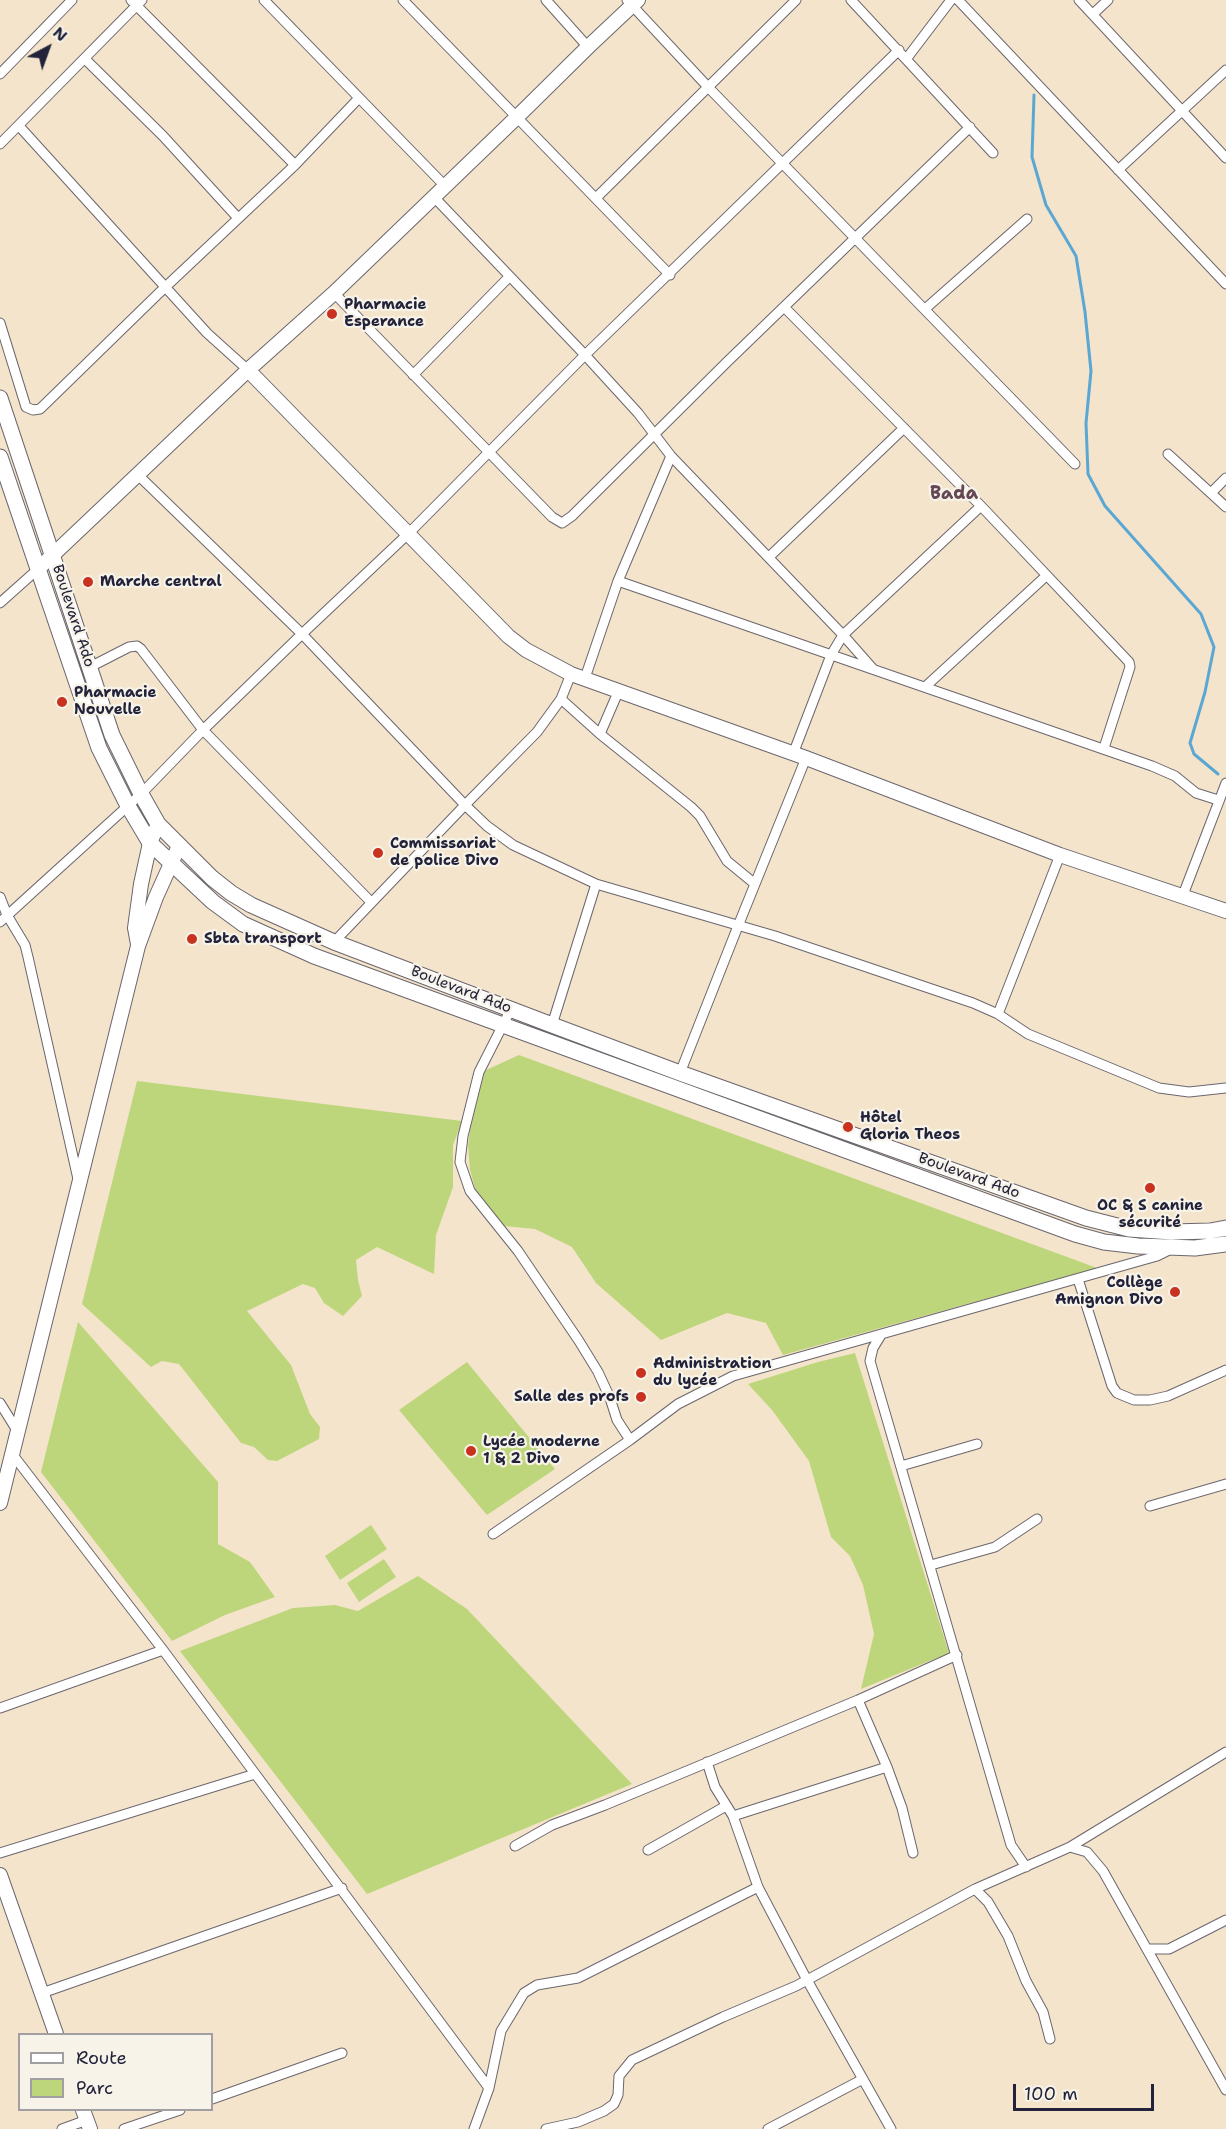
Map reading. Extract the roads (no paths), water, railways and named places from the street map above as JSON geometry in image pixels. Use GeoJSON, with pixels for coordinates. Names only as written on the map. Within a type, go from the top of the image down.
{"type":"FeatureCollection","features":[{"type":"Feature","properties":{"kind":"main road","name":"Boulevard Ado"},"geometry":{"type":"LineString","coordinates":[[0,398],[112,735],[141,794],[159,824],[212,878],[241,899],[334,942],[552,1025],[1086,1218],[1129,1229],[1210,1231],[1226,1228]]}},
{"type":"Feature","properties":{"kind":"main road","name":"Boulevard Ado"},"geometry":{"type":"LineString","coordinates":[[0,457],[99,748],[128,806],[150,843],[213,902],[243,924],[276,940],[504,1025],[1075,1234],[1104,1242],[1138,1246],[1195,1248],[1226,1245]]}},
{"type":"Feature","properties":{"kind":"street"},"geometry":{"type":"LineString","coordinates":[[0,74],[72,0]]}},
{"type":"Feature","properties":{"kind":"street"},"geometry":{"type":"LineString","coordinates":[[264,0],[445,186]]}},
{"type":"Feature","properties":{"kind":"street"},"geometry":{"type":"LineString","coordinates":[[403,0],[670,275]]}},
{"type":"Feature","properties":{"kind":"street"},"geometry":{"type":"LineString","coordinates":[[546,0],[588,46]]}},
{"type":"Feature","properties":{"kind":"street"},"geometry":{"type":"LineString","coordinates":[[596,198],[796,0]]}},
{"type":"Feature","properties":{"kind":"street"},"geometry":{"type":"LineString","coordinates":[[851,0],[993,153]]}},
{"type":"Feature","properties":{"kind":"street"},"geometry":{"type":"LineString","coordinates":[[3,919],[141,794],[203,730],[409,533],[585,355],[783,164],[903,54],[951,0]]}},
{"type":"Feature","properties":{"kind":"street"},"geometry":{"type":"LineString","coordinates":[[958,0],[1226,284]]}},
{"type":"Feature","properties":{"kind":"street"},"geometry":{"type":"LineString","coordinates":[[1079,0],[1226,158]]}},
{"type":"Feature","properties":{"kind":"street"},"geometry":{"type":"LineString","coordinates":[[1093,14],[1108,0]]}},
{"type":"Feature","properties":{"kind":"street"},"geometry":{"type":"LineString","coordinates":[[0,144],[85,59],[136,2],[296,165]]}},
{"type":"Feature","properties":{"kind":"street"},"geometry":{"type":"LineString","coordinates":[[0,603],[53,556],[248,370],[334,293],[517,117],[632,2],[708,87],[1075,464]]}},
{"type":"Feature","properties":{"kind":"street"},"geometry":{"type":"LineString","coordinates":[[85,59],[163,136],[238,218]]}},
{"type":"Feature","properties":{"kind":"street"},"geometry":{"type":"LineString","coordinates":[[1118,170],[1226,70]]}},
{"type":"Feature","properties":{"kind":"street"},"geometry":{"type":"LineString","coordinates":[[0,323],[26,407],[33,410],[40,409],[165,287],[296,165],[359,98]]}},
{"type":"Feature","properties":{"kind":"street"},"geometry":{"type":"LineString","coordinates":[[19,126],[207,333],[248,370],[508,636],[526,650],[571,674],[800,756],[1060,855],[1226,911]]}},
{"type":"Feature","properties":{"kind":"street"},"geometry":{"type":"LineString","coordinates":[[334,293],[552,517],[562,523],[572,516],[970,128]]}},
{"type":"Feature","properties":{"kind":"street"},"geometry":{"type":"LineString","coordinates":[[434,196],[585,355],[626,400],[671,456],[873,669]]}},
{"type":"Feature","properties":{"kind":"street"},"geometry":{"type":"LineString","coordinates":[[925,309],[1026,219]]}},
{"type":"Feature","properties":{"kind":"street"},"geometry":{"type":"LineString","coordinates":[[413,375],[509,277]]}},
{"type":"Feature","properties":{"kind":"street"},"geometry":{"type":"LineString","coordinates":[[784,307],[981,506],[1124,656],[1130,667],[1104,748]]}},
{"type":"Feature","properties":{"kind":"street"},"geometry":{"type":"LineString","coordinates":[[769,557],[904,428]]}},
{"type":"Feature","properties":{"kind":"street"},"geometry":{"type":"LineString","coordinates":[[1168,454],[1226,507]]}},
{"type":"Feature","properties":{"kind":"street"},"geometry":{"type":"LineString","coordinates":[[585,678],[618,581],[671,456]]}},
{"type":"Feature","properties":{"kind":"street"},"geometry":{"type":"LineString","coordinates":[[137,474],[302,634],[465,805],[487,826],[513,845],[596,884],[775,936],[973,1003],[998,1014],[1028,1034],[1159,1088],[1189,1092],[1226,1088]]}},
{"type":"Feature","properties":{"kind":"street"},"geometry":{"type":"LineString","coordinates":[[1211,493],[1226,478]]}},
{"type":"Feature","properties":{"kind":"street"},"geometry":{"type":"LineString","coordinates":[[681,1073],[755,884],[800,756],[831,655],[843,635],[981,506]]}},
{"type":"Feature","properties":{"kind":"street"},"geometry":{"type":"LineString","coordinates":[[925,687],[1046,576]]}},
{"type":"Feature","properties":{"kind":"street"},"geometry":{"type":"LineString","coordinates":[[618,581],[1104,748],[1167,772],[1196,793],[1218,800]]}},
{"type":"Feature","properties":{"kind":"street"},"geometry":{"type":"LineString","coordinates":[[90,667],[129,647],[136,646],[141,649],[203,730],[371,902]]}},
{"type":"Feature","properties":{"kind":"street"},"geometry":{"type":"LineString","coordinates":[[334,942],[537,732],[561,699],[571,674]]}},
{"type":"Feature","properties":{"kind":"street"},"geometry":{"type":"LineString","coordinates":[[600,734],[619,690]]}},
{"type":"Feature","properties":{"kind":"street"},"geometry":{"type":"LineString","coordinates":[[561,699],[600,734],[691,807],[700,816],[727,861],[755,884]]}},
{"type":"Feature","properties":{"kind":"street"},"geometry":{"type":"LineString","coordinates":[[1183,895],[1226,783]]}},
{"type":"Feature","properties":{"kind":"street"},"geometry":{"type":"LineString","coordinates":[[138,946],[135,928],[136,913],[150,843],[159,824]]}},
{"type":"Feature","properties":{"kind":"street"},"geometry":{"type":"LineString","coordinates":[[0,1503],[138,946],[179,846]]}},
{"type":"Feature","properties":{"kind":"street"},"geometry":{"type":"LineString","coordinates":[[998,1014],[1060,855]]}},
{"type":"Feature","properties":{"kind":"street"},"geometry":{"type":"LineString","coordinates":[[552,1025],[596,884]]}},
{"type":"Feature","properties":{"kind":"street"},"geometry":{"type":"LineString","coordinates":[[0,897],[3,919],[19,934],[28,957],[80,1186]]}},
{"type":"Feature","properties":{"kind":"street"},"geometry":{"type":"LineString","coordinates":[[511,1009],[479,1072],[463,1136],[460,1162],[470,1191],[518,1251],[579,1341],[602,1380],[617,1420],[630,1440]]}},
{"type":"Feature","properties":{"kind":"street"},"geometry":{"type":"LineString","coordinates":[[493,1534],[630,1440],[678,1404],[733,1376],[1157,1256],[1173,1247]]}},
{"type":"Feature","properties":{"kind":"street"},"geometry":{"type":"LineString","coordinates":[[1078,1279],[1112,1386],[1117,1393],[1134,1400],[1150,1400],[1177,1392],[1226,1371]]}},
{"type":"Feature","properties":{"kind":"street"},"geometry":{"type":"LineString","coordinates":[[881,1335],[873,1348],[870,1361],[1011,1845],[1026,1867]]}},
{"type":"Feature","properties":{"kind":"street"},"geometry":{"type":"LineString","coordinates":[[0,1403],[18,1432]]}},
{"type":"Feature","properties":{"kind":"street"},"geometry":{"type":"LineString","coordinates":[[901,1466],[977,1444]]}},
{"type":"Feature","properties":{"kind":"street"},"geometry":{"type":"LineString","coordinates":[[13,1455],[342,1888],[489,2088]]}},
{"type":"Feature","properties":{"kind":"street"},"geometry":{"type":"LineString","coordinates":[[1150,1506],[1226,1484]]}},
{"type":"Feature","properties":{"kind":"street"},"geometry":{"type":"LineString","coordinates":[[931,1564],[995,1546],[1037,1519]]}},
{"type":"Feature","properties":{"kind":"street"},"geometry":{"type":"LineString","coordinates":[[0,1708],[163,1650]]}},
{"type":"Feature","properties":{"kind":"street"},"geometry":{"type":"LineString","coordinates":[[515,1846],[552,1825],[858,1700],[957,1655]]}},
{"type":"Feature","properties":{"kind":"street"},"geometry":{"type":"LineString","coordinates":[[858,1700],[902,1808],[912,1853]]}},
{"type":"Feature","properties":{"kind":"street"},"geometry":{"type":"LineString","coordinates":[[546,2129],[578,2122],[614,2104],[618,2095],[619,2076],[632,2060],[796,1986],[975,1889],[1070,1847],[1226,1752]]}},
{"type":"Feature","properties":{"kind":"street"},"geometry":{"type":"LineString","coordinates":[[707,1762],[715,1787],[733,1816],[758,1887],[807,1980],[891,2129]]}},
{"type":"Feature","properties":{"kind":"street"},"geometry":{"type":"LineString","coordinates":[[733,1816],[887,1767]]}},
{"type":"Feature","properties":{"kind":"street"},"geometry":{"type":"LineString","coordinates":[[0,1853],[255,1774]]}},
{"type":"Feature","properties":{"kind":"street"},"geometry":{"type":"LineString","coordinates":[[648,1850],[726,1806]]}},
{"type":"Feature","properties":{"kind":"street"},"geometry":{"type":"LineString","coordinates":[[1070,1847],[1087,1852],[1103,1871],[1226,2090]]}},
{"type":"Feature","properties":{"kind":"street"},"geometry":{"type":"LineString","coordinates":[[0,1875],[57,2033]]}},
{"type":"Feature","properties":{"kind":"street"},"geometry":{"type":"LineString","coordinates":[[474,2129],[489,2088],[501,2031],[524,1993],[537,1985],[578,1978],[758,1887]]}},
{"type":"Feature","properties":{"kind":"street"},"geometry":{"type":"LineString","coordinates":[[42,1993],[342,1888]]}},
{"type":"Feature","properties":{"kind":"street"},"geometry":{"type":"LineString","coordinates":[[975,1889],[993,1910],[1008,1936],[1026,1982],[1043,2012],[1050,2039]]}},
{"type":"Feature","properties":{"kind":"street"},"geometry":{"type":"LineString","coordinates":[[1147,1949],[1169,1949],[1226,1920]]}},
{"type":"Feature","properties":{"kind":"street"},"geometry":{"type":"LineString","coordinates":[[213,2099],[342,2053]]}},
{"type":"Feature","properties":{"kind":"street"},"geometry":{"type":"LineString","coordinates":[[768,2129],[863,2079]]}},
{"type":"Feature","properties":{"kind":"street"},"geometry":{"type":"LineString","coordinates":[[124,2129],[174,2111]]}},
{"type":"Feature","properties":{"kind":"street"},"geometry":{"type":"LineString","coordinates":[[62,2129],[87,2120]]}},
{"type":"Feature","properties":{"kind":"waterway"},"geometry":{"type":"LineString","coordinates":[[1034,95],[1032,157],[1046,205],[1076,256],[1085,312],[1091,371],[1086,423],[1088,474],[1105,506],[1201,614],[1214,647],[1205,692],[1190,743],[1194,754],[1218,774]]}},
{"type":"Feature","properties":{"kind":"place","name":"Pharmacie Esperance"},"geometry":{"type":"Point","coordinates":[332,314]}},
{"type":"Feature","properties":{"kind":"place","name":"Marche central"},"geometry":{"type":"Point","coordinates":[88,582]}},
{"type":"Feature","properties":{"kind":"place","name":"Pharmacie Nouvelle"},"geometry":{"type":"Point","coordinates":[62,702]}},
{"type":"Feature","properties":{"kind":"place","name":"Commissariat de police Divo"},"geometry":{"type":"Point","coordinates":[378,853]}},
{"type":"Feature","properties":{"kind":"place","name":"Sbta transport"},"geometry":{"type":"Point","coordinates":[192,939]}},
{"type":"Feature","properties":{"kind":"place","name":"Hôtel Gloria Theos"},"geometry":{"type":"Point","coordinates":[848,1127]}},
{"type":"Feature","properties":{"kind":"place","name":"OC & S canine sécurité"},"geometry":{"type":"Point","coordinates":[1150,1188]}},
{"type":"Feature","properties":{"kind":"place","name":"Collège Amignon Divo"},"geometry":{"type":"Point","coordinates":[1175,1292]}},
{"type":"Feature","properties":{"kind":"place","name":"Administration du lycée"},"geometry":{"type":"Point","coordinates":[641,1373]}},
{"type":"Feature","properties":{"kind":"place","name":"Salle des profs"},"geometry":{"type":"Point","coordinates":[641,1397]}},
{"type":"Feature","properties":{"kind":"place","name":"Lycée moderne 1 & 2 Divo"},"geometry":{"type":"Point","coordinates":[471,1451]}},
{"type":"Feature","properties":{"kind":"district","name":"Bada"},"geometry":{"type":"Point","coordinates":[954,494]}}]}
